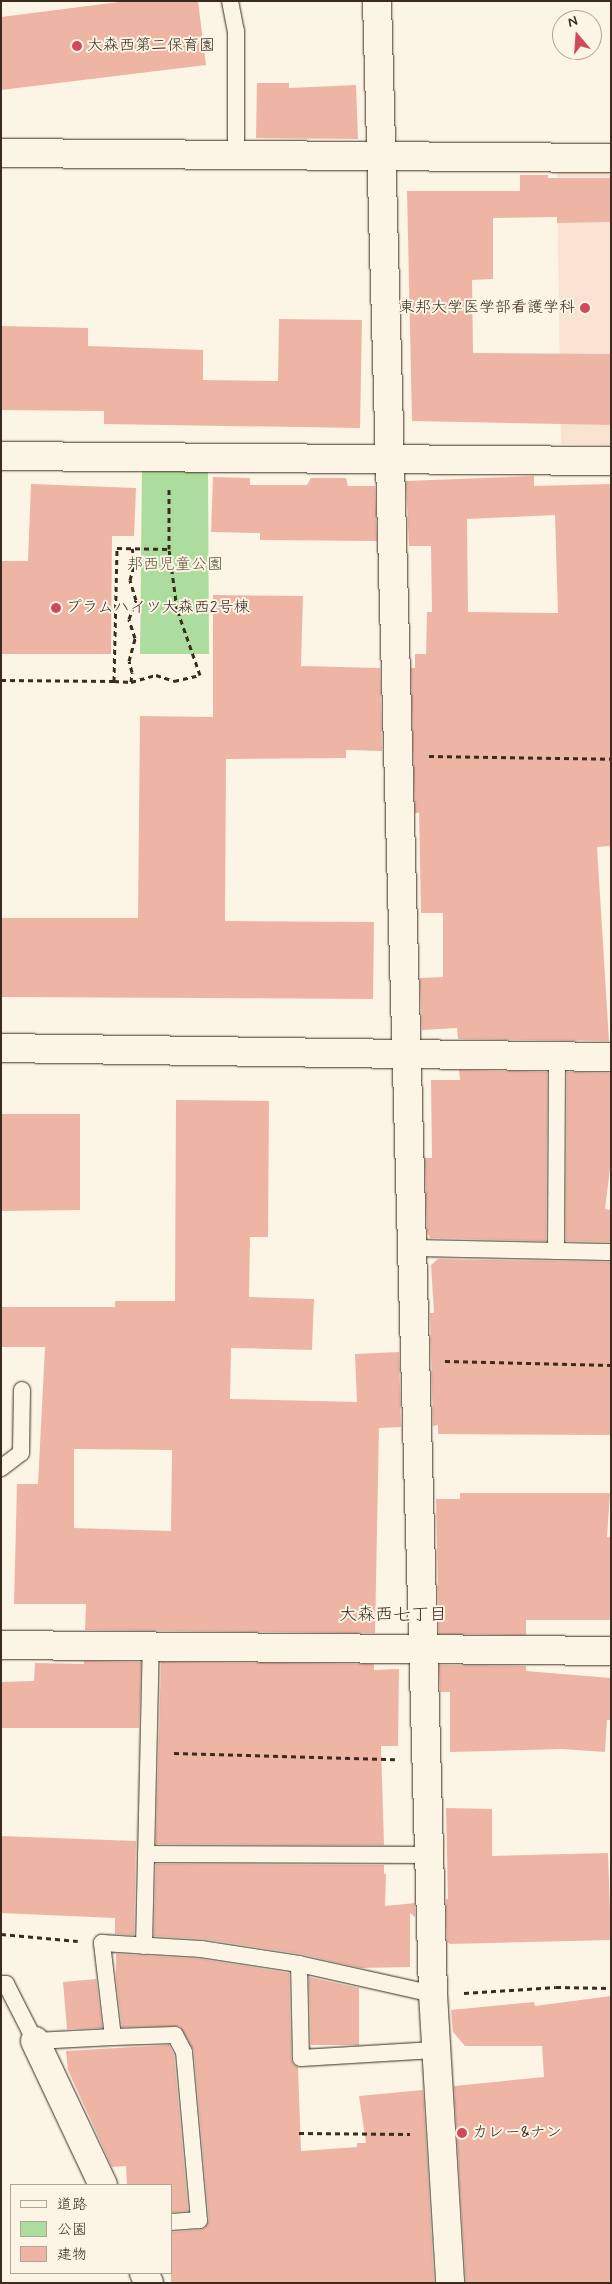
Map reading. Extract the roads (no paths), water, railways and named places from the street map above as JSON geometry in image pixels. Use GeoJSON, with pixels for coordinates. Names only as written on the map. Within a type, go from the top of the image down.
{"type":"FeatureCollection","features":[{"type":"Feature","properties":{"kind":"street"},"geometry":{"type":"LineString","coordinates":[[377,1],[422,1649],[431,1778],[428,1855],[432,1994],[450,2283]]}},
{"type":"Feature","properties":{"kind":"street"},"geometry":{"type":"LineString","coordinates":[[1,153],[611,158]]}},
{"type":"Feature","properties":{"kind":"street"},"geometry":{"type":"LineString","coordinates":[[1,456],[611,461]]}},
{"type":"Feature","properties":{"kind":"street"},"geometry":{"type":"LineString","coordinates":[[1,1048],[611,1057]]}},
{"type":"Feature","properties":{"kind":"street"},"geometry":{"type":"LineString","coordinates":[[1,1646],[611,1651]]}},
{"type":"Feature","properties":{"kind":"street"},"geometry":{"type":"LineString","coordinates":[[35,2041],[103,2184]]}},
{"type":"Feature","properties":{"kind":"lane"},"geometry":{"type":"LineString","coordinates":[[230,1],[236,31],[236,155]]}},
{"type":"Feature","properties":{"kind":"lane"},"geometry":{"type":"LineString","coordinates":[[556,1251],[557,1056]]}},
{"type":"Feature","properties":{"kind":"lane"},"geometry":{"type":"LineString","coordinates":[[412,1248],[611,1252]]}},
{"type":"Feature","properties":{"kind":"lane"},"geometry":{"type":"LineString","coordinates":[[1,1468],[21,1453],[22,1390]]}},
{"type":"Feature","properties":{"kind":"lane"},"geometry":{"type":"LineString","coordinates":[[144,1946],[151,1647]]}},
{"type":"Feature","properties":{"kind":"lane"},"geometry":{"type":"LineString","coordinates":[[146,1854],[428,1855]]}},
{"type":"Feature","properties":{"kind":"lane"},"geometry":{"type":"LineString","coordinates":[[113,2036],[102,1943],[201,1950],[299,1964],[432,1994]]}},
{"type":"Feature","properties":{"kind":"lane"},"geometry":{"type":"LineString","coordinates":[[299,1964],[301,2058],[435,2050]]}},
{"type":"Feature","properties":{"kind":"lane"},"geometry":{"type":"LineString","coordinates":[[1,1984],[6,1984],[35,2041],[113,2036],[175,2035],[184,2052],[199,2220],[172,2222]]}},
{"type":"Feature","properties":{"kind":"place","name":"大森西第二保育園"},"geometry":{"type":"Point","coordinates":[77,46]}},
{"type":"Feature","properties":{"kind":"place","name":"東邦大学医学部看護学科"},"geometry":{"type":"Point","coordinates":[585,308]}},
{"type":"Feature","properties":{"kind":"place","name":"プラムハイツ大森西2号棟"},"geometry":{"type":"Point","coordinates":[56,608]}},
{"type":"Feature","properties":{"kind":"place","name":"カレー&ナン"},"geometry":{"type":"Point","coordinates":[462,2133]}},
{"type":"Feature","properties":{"kind":"district","name":"大森西七丁目"},"geometry":{"type":"Point","coordinates":[393,1615]}},
{"type":"Feature","properties":{"kind":"park label","name":"邦西児童公園"},"geometry":{"type":"Point","coordinates":[175,565]}}]}
